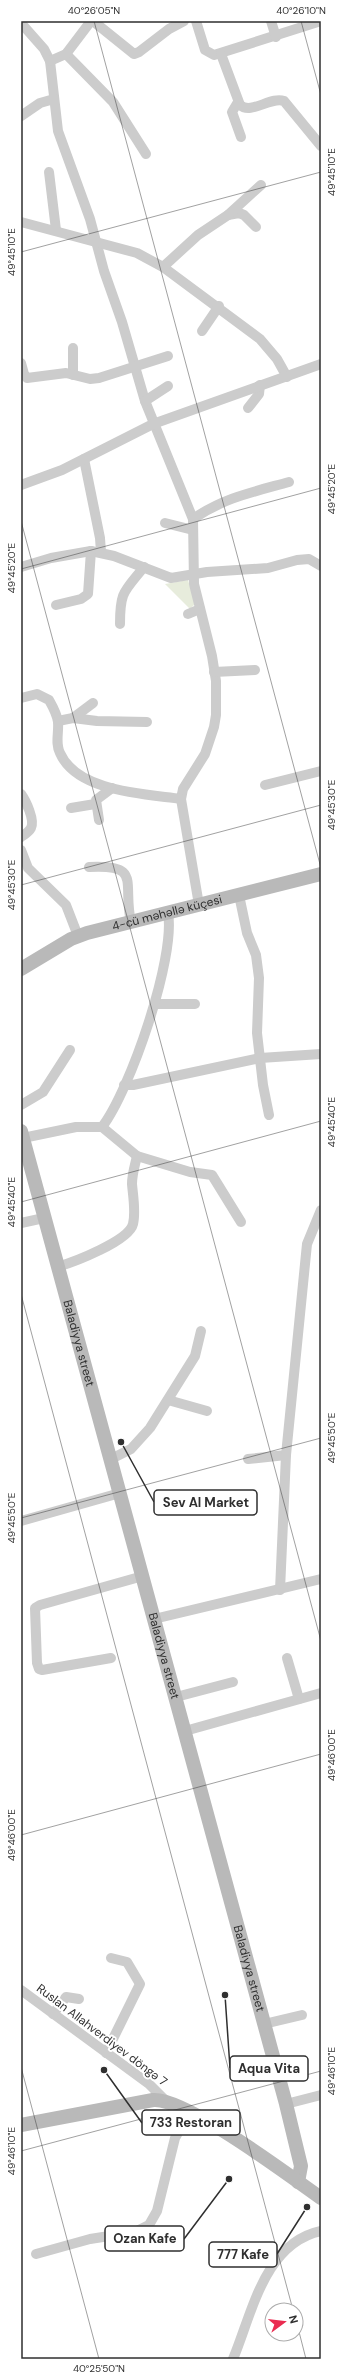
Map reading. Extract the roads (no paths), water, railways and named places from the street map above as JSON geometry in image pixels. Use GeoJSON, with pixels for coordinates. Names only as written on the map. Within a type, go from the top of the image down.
{"type":"FeatureCollection","features":[{"type":"Feature","properties":{"kind":"street"},"geometry":{"type":"LineString","coordinates":[[50,61],[66,54],[92,21],[134,54],[139,52],[169,29],[184,21]]}},
{"type":"Feature","properties":{"kind":"street"},"geometry":{"type":"LineString","coordinates":[[196,21],[205,50],[210,54],[221,54],[321,21]]}},
{"type":"Feature","properties":{"kind":"street"},"geometry":{"type":"LineString","coordinates":[[271,21],[276,36]]}},
{"type":"Feature","properties":{"kind":"street"},"geometry":{"type":"LineString","coordinates":[[21,23],[44,49],[50,61],[58,131],[75,172],[134,368],[153,424],[193,519],[193,574],[214,672],[214,727],[205,754],[183,789],[181,799],[199,905]]}},
{"type":"Feature","properties":{"kind":"street"},"geometry":{"type":"LineString","coordinates":[[66,54],[113,102],[146,154]]}},
{"type":"Feature","properties":{"kind":"street"},"geometry":{"type":"LineString","coordinates":[[221,54],[238,102],[244,108],[275,100],[284,101],[313,139],[321,146]]}},
{"type":"Feature","properties":{"kind":"street"},"geometry":{"type":"LineString","coordinates":[[23,112],[40,103],[54,99]]}},
{"type":"Feature","properties":{"kind":"street"},"geometry":{"type":"LineString","coordinates":[[238,102],[232,112],[240,137]]}},
{"type":"Feature","properties":{"kind":"street"},"geometry":{"type":"LineString","coordinates":[[49,172],[56,230]]}},
{"type":"Feature","properties":{"kind":"street"},"geometry":{"type":"LineString","coordinates":[[163,267],[198,235],[228,215],[262,185]]}},
{"type":"Feature","properties":{"kind":"street"},"geometry":{"type":"LineString","coordinates":[[228,215],[239,213],[244,215],[256,227]]}},
{"type":"Feature","properties":{"kind":"street"},"geometry":{"type":"LineString","coordinates":[[21,222],[56,230],[97,244],[137,253],[163,267],[219,306],[246,327],[268,348],[287,377]]}},
{"type":"Feature","properties":{"kind":"street"},"geometry":{"type":"LineString","coordinates":[[202,331],[219,306]]}},
{"type":"Feature","properties":{"kind":"street"},"geometry":{"type":"LineString","coordinates":[[73,348],[73,374]]}},
{"type":"Feature","properties":{"kind":"street"},"geometry":{"type":"LineString","coordinates":[[21,363],[24,374],[27,378],[62,373],[73,374],[90,379],[99,378],[134,368],[168,356]]}},
{"type":"Feature","properties":{"kind":"street"},"geometry":{"type":"LineString","coordinates":[[21,485],[62,470],[153,424],[321,364]]}},
{"type":"Feature","properties":{"kind":"street"},"geometry":{"type":"LineString","coordinates":[[248,408],[259,394],[260,385]]}},
{"type":"Feature","properties":{"kind":"street"},"geometry":{"type":"LineString","coordinates":[[145,401],[168,386]]}},
{"type":"Feature","properties":{"kind":"street"},"geometry":{"type":"LineString","coordinates":[[56,605],[81,599],[88,594],[100,538],[84,459]]}},
{"type":"Feature","properties":{"kind":"street"},"geometry":{"type":"LineString","coordinates":[[193,519],[213,506],[231,498],[288,482]]}},
{"type":"Feature","properties":{"kind":"street"},"geometry":{"type":"LineString","coordinates":[[165,522],[193,530]]}},
{"type":"Feature","properties":{"kind":"street"},"geometry":{"type":"LineString","coordinates":[[21,567],[51,558],[96,552],[144,568],[167,578],[193,574],[268,568],[297,560],[309,559],[321,566]]}},
{"type":"Feature","properties":{"kind":"street"},"geometry":{"type":"LineString","coordinates":[[120,624],[120,602],[123,592],[144,568]]}},
{"type":"Feature","properties":{"kind":"street"},"geometry":{"type":"LineString","coordinates":[[188,614],[200,609]]}},
{"type":"Feature","properties":{"kind":"street"},"geometry":{"type":"LineString","coordinates":[[214,672],[255,670]]}},
{"type":"Feature","properties":{"kind":"street"},"geometry":{"type":"LineString","coordinates":[[21,698],[37,694],[44,696],[49,700],[58,721],[57,740],[64,761],[79,774],[112,788],[132,794],[181,799]]}},
{"type":"Feature","properties":{"kind":"street"},"geometry":{"type":"LineString","coordinates":[[73,718],[94,703]]}},
{"type":"Feature","properties":{"kind":"street"},"geometry":{"type":"LineString","coordinates":[[58,721],[73,718],[97,721],[147,722]]}},
{"type":"Feature","properties":{"kind":"street"},"geometry":{"type":"LineString","coordinates":[[266,785],[321,771]]}},
{"type":"Feature","properties":{"kind":"street"},"geometry":{"type":"LineString","coordinates":[[99,820],[95,804],[96,800],[112,788]]}},
{"type":"Feature","properties":{"kind":"street"},"geometry":{"type":"LineString","coordinates":[[21,794],[31,818],[32,825],[30,829],[21,837]]}},
{"type":"Feature","properties":{"kind":"street"},"geometry":{"type":"LineString","coordinates":[[71,808],[95,804]]}},
{"type":"Feature","properties":{"kind":"street"},"geometry":{"type":"LineString","coordinates":[[21,850],[28,868],[66,905],[78,936]]}},
{"type":"Feature","properties":{"kind":"street"},"geometry":{"type":"LineString","coordinates":[[89,867],[110,866],[122,869],[126,874],[128,909],[131,922]]}},
{"type":"Feature","properties":{"kind":"street","name":"4-cü məhəllə küçesi"},"geometry":{"type":"LineString","coordinates":[[21,969],[78,936],[321,874]]}},
{"type":"Feature","properties":{"kind":"street"},"geometry":{"type":"LineString","coordinates":[[239,895],[247,933],[256,955],[259,978],[257,1033],[269,1115]]}},
{"type":"Feature","properties":{"kind":"street"},"geometry":{"type":"LineString","coordinates":[[102,1127],[124,1085],[155,1004],[170,932],[168,913]]}},
{"type":"Feature","properties":{"kind":"street"},"geometry":{"type":"LineString","coordinates":[[155,1004],[195,1004]]}},
{"type":"Feature","properties":{"kind":"street"},"geometry":{"type":"LineString","coordinates":[[21,1105],[43,1092],[70,1050]]}},
{"type":"Feature","properties":{"kind":"street"},"geometry":{"type":"LineString","coordinates":[[124,1085],[260,1058],[321,1054]]}},
{"type":"Feature","properties":{"kind":"street"},"geometry":{"type":"LineString","coordinates":[[22,1135],[76,1127],[102,1127],[137,1156],[190,1172],[212,1175],[241,1222]]}},
{"type":"Feature","properties":{"kind":"street","name":"Baladiyya street"},"geometry":{"type":"LineString","coordinates":[[22,1135],[286,2104],[301,2166],[298,2182]]}},
{"type":"Feature","properties":{"kind":"street"},"geometry":{"type":"LineString","coordinates":[[57,1267],[80,1259],[118,1240],[132,1229],[134,1222],[132,1181],[137,1156]]}},
{"type":"Feature","properties":{"kind":"street"},"geometry":{"type":"LineString","coordinates":[[280,1590],[286,1455],[307,1244],[321,1210]]}},
{"type":"Feature","properties":{"kind":"street"},"geometry":{"type":"LineString","coordinates":[[21,1223],[44,1218]]}},
{"type":"Feature","properties":{"kind":"street"},"geometry":{"type":"LineString","coordinates":[[111,1459],[125,1453],[140,1440],[196,1356],[201,1331]]}},
{"type":"Feature","properties":{"kind":"street"},"geometry":{"type":"LineString","coordinates":[[168,1400],[206,1411]]}},
{"type":"Feature","properties":{"kind":"street"},"geometry":{"type":"LineString","coordinates":[[248,1459],[286,1455]]}},
{"type":"Feature","properties":{"kind":"street"},"geometry":{"type":"LineString","coordinates":[[21,1521],[120,1492]]}},
{"type":"Feature","properties":{"kind":"street"},"geometry":{"type":"LineString","coordinates":[[111,1658],[42,1670],[39,1669],[37,1663],[35,1608],[40,1605],[143,1576]]}},
{"type":"Feature","properties":{"kind":"street"},"geometry":{"type":"LineString","coordinates":[[154,1619],[321,1579]]}},
{"type":"Feature","properties":{"kind":"street"},"geometry":{"type":"LineString","coordinates":[[287,1658],[299,1699]]}},
{"type":"Feature","properties":{"kind":"street"},"geometry":{"type":"LineString","coordinates":[[176,1698],[233,1682]]}},
{"type":"Feature","properties":{"kind":"street"},"geometry":{"type":"LineString","coordinates":[[185,1731],[321,1693]]}},
{"type":"Feature","properties":{"kind":"street"},"geometry":{"type":"LineString","coordinates":[[106,2053],[140,1984],[128,1962],[111,1958]]}},
{"type":"Feature","properties":{"kind":"street","name":"Ruslan Allahverdiyev döngə 7"},"geometry":{"type":"LineString","coordinates":[[21,1990],[149,2084],[166,2101]]}},
{"type":"Feature","properties":{"kind":"street"},"geometry":{"type":"LineString","coordinates":[[53,2014],[66,1997],[79,1999]]}},
{"type":"Feature","properties":{"kind":"street"},"geometry":{"type":"LineString","coordinates":[[264,2024],[302,2014]]}},
{"type":"Feature","properties":{"kind":"street"},"geometry":{"type":"LineString","coordinates":[[286,2104],[321,2096]]}},
{"type":"Feature","properties":{"kind":"street"},"geometry":{"type":"LineString","coordinates":[[21,2125],[153,2100],[166,2101],[190,2112],[321,2198]]}},
{"type":"Feature","properties":{"kind":"street"},"geometry":{"type":"LineString","coordinates":[[36,2254],[90,2239],[135,2232],[149,2225],[157,2210],[175,2138],[190,2112]]}},
{"type":"Feature","properties":{"kind":"street"},"geometry":{"type":"LineString","coordinates":[[233,2359],[258,2293],[275,2263],[302,2238],[321,2231]]}},
{"type":"Feature","properties":{"kind":"place","name":"Sev Al Market"},"geometry":{"type":"Point","coordinates":[121,1442]}},
{"type":"Feature","properties":{"kind":"place","name":"Aqua Vita"},"geometry":{"type":"Point","coordinates":[225,1995]}},
{"type":"Feature","properties":{"kind":"place","name":"733 Restoran"},"geometry":{"type":"Point","coordinates":[104,2070]}},
{"type":"Feature","properties":{"kind":"place","name":"Ozan Kafe"},"geometry":{"type":"Point","coordinates":[229,2179]}},
{"type":"Feature","properties":{"kind":"place","name":"777 Kafe"},"geometry":{"type":"Point","coordinates":[307,2207]}}]}
